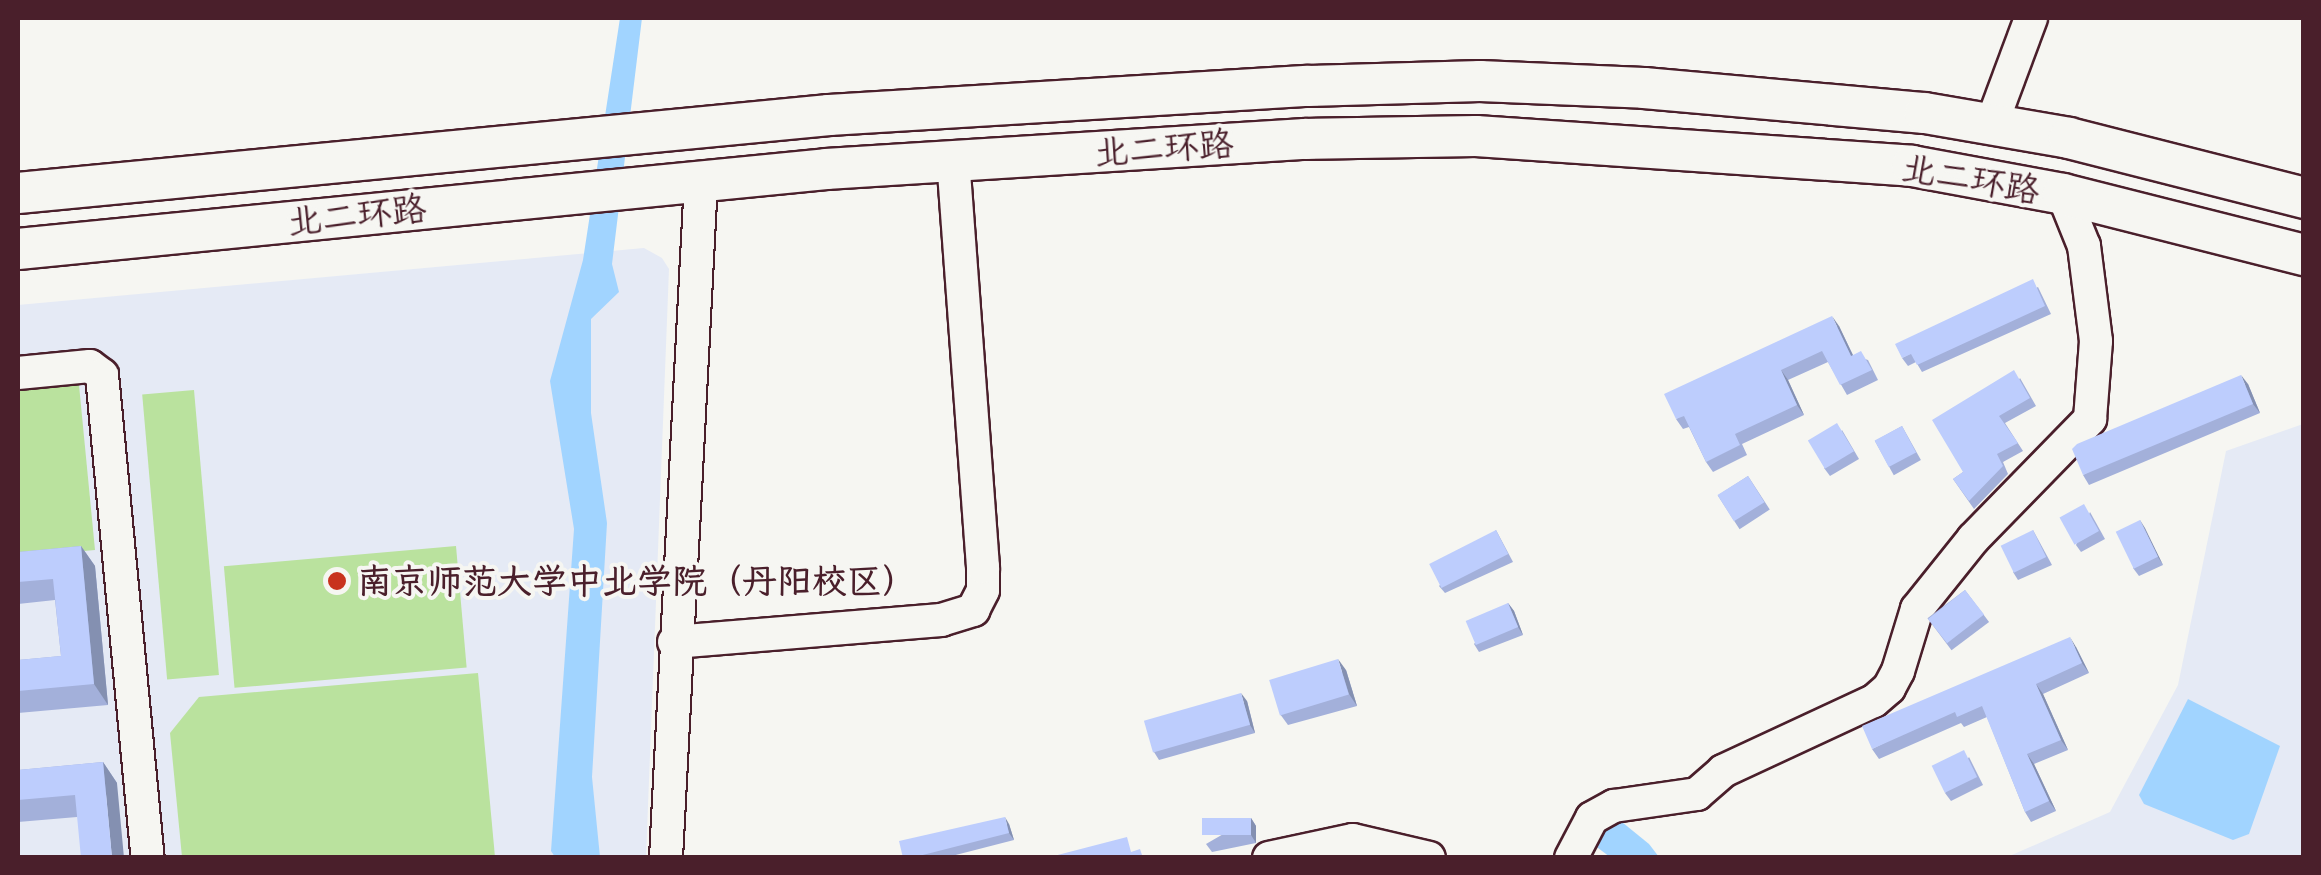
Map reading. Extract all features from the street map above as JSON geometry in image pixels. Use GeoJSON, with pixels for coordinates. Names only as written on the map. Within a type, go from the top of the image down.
{"type":"FeatureCollection","features":[{"type":"Feature","properties":{"kind":"main road","name":"北二环路"},"geometry":{"type":"LineString","coordinates":[[18,194],[618,135],[969,107],[1480,81],[1644,88],[1992,123],[2069,138],[2304,198]]}},
{"type":"Feature","properties":{"kind":"main road"},"geometry":{"type":"LineString","coordinates":[[961,161],[969,107]]}},
{"type":"Feature","properties":{"kind":"main road"},"geometry":{"type":"LineString","coordinates":[[1981,179],[1992,123]]}},
{"type":"Feature","properties":{"kind":"main road","name":"北二环路"},"geometry":{"type":"LineString","coordinates":[[18,249],[701,182],[961,161],[1305,139],[1476,136],[1912,166],[2062,194],[2304,255]]}},
{"type":"Feature","properties":{"kind":"street"},"geometry":{"type":"LineString","coordinates":[[1992,123],[2031,18]]}},
{"type":"Feature","properties":{"kind":"street"},"geometry":{"type":"LineString","coordinates":[[674,642],[941,620],[973,610],[983,590],[983,567],[961,161]]}},
{"type":"Feature","properties":{"kind":"street"},"geometry":{"type":"LineString","coordinates":[[666,858],[674,642],[701,182]]}},
{"type":"Feature","properties":{"kind":"street"},"geometry":{"type":"LineString","coordinates":[[1571,858],[1592,818],[1614,806],[1697,794],[1724,771],[1874,701],[1889,688],[1898,671],[1918,609],[1973,539],[2090,419],[2096,340],[2084,246],[2062,194]]}},
{"type":"Feature","properties":{"kind":"street"},"geometry":{"type":"LineString","coordinates":[[18,373],[90,366],[102,376],[148,858]]}},
{"type":"Feature","properties":{"kind":"street"},"geometry":{"type":"LineString","coordinates":[[1269,858],[1353,840],[1380,843],[1429,858]]}},
{"type":"Feature","properties":{"kind":"shaded area","name":"南京师范大学中北学院（丹阳校区）"},"geometry":{"type":"Polygon","coordinates":[[[644,248],[662,258],[669,269],[646,857],[18,858],[18,305],[644,248]]]}},
{"type":"Feature","properties":{"kind":"shaded area"},"geometry":{"type":"Polygon","coordinates":[[[2303,424],[2303,857],[2005,858],[2110,812],[2178,685],[2226,451],[2303,424]]]}},
{"type":"Feature","properties":{"kind":"green space"},"geometry":{"type":"Polygon","coordinates":[[[79,385],[95,550],[18,557],[18,391],[79,385]]]}},
{"type":"Feature","properties":{"kind":"green space"},"geometry":{"type":"Polygon","coordinates":[[[194,390],[219,675],[167,679],[142,395],[194,390]]]}},
{"type":"Feature","properties":{"kind":"green space"},"geometry":{"type":"Polygon","coordinates":[[[456,546],[467,668],[235,688],[224,566],[456,546]]]}},
{"type":"Feature","properties":{"kind":"green space"},"geometry":{"type":"Polygon","coordinates":[[[478,673],[495,857],[182,857],[170,733],[199,697],[478,673]]]}},
{"type":"Feature","properties":{"kind":"water"},"geometry":{"type":"Polygon","coordinates":[[[620,18],[642,18],[612,264],[619,292],[591,319],[591,413],[607,523],[592,777],[600,857],[555,857],[551,851],[574,529],[550,381],[583,260],[620,18]]]}},
{"type":"Feature","properties":{"kind":"water"},"geometry":{"type":"Polygon","coordinates":[[[2188,699],[2280,746],[2249,834],[2233,840],[2144,804],[2139,795],[2188,699]]]}},
{"type":"Feature","properties":{"kind":"water"},"geometry":{"type":"Polygon","coordinates":[[[1617,818],[1659,857],[1610,857],[1594,845],[1617,818]]]}},
{"type":"Feature","properties":{"kind":"building"},"geometry":{"type":"Polygon","coordinates":[[[2033,279],[2045,306],[1917,365],[1911,354],[1902,358],[1895,344],[2033,279]]]}},
{"type":"Feature","properties":{"kind":"building"},"geometry":{"type":"Polygon","coordinates":[[[1832,316],[1851,356],[1861,351],[1872,370],[1840,385],[1822,351],[1781,370],[1797,405],[1735,434],[1740,445],[1706,462],[1684,416],[1676,419],[1664,394],[1832,316]]]}},
{"type":"Feature","properties":{"kind":"building"},"geometry":{"type":"Polygon","coordinates":[[[2014,370],[2030,398],[1999,416],[2018,443],[1997,454],[2003,466],[1969,501],[1953,479],[1963,472],[1932,420],[2014,370]]]}},
{"type":"Feature","properties":{"kind":"building"},"geometry":{"type":"Polygon","coordinates":[[[2241,375],[2253,404],[2083,475],[2072,449],[2077,444],[2241,375]]]}},
{"type":"Feature","properties":{"kind":"building"},"geometry":{"type":"Polygon","coordinates":[[[1837,423],[1854,451],[1825,469],[1808,441],[1837,423]]]}},
{"type":"Feature","properties":{"kind":"building"},"geometry":{"type":"Polygon","coordinates":[[[1902,426],[1916,452],[1889,467],[1875,441],[1902,426]]]}},
{"type":"Feature","properties":{"kind":"building"},"geometry":{"type":"Polygon","coordinates":[[[1748,476],[1764,502],[1734,521],[1717,495],[1748,476]]]}},
{"type":"Feature","properties":{"kind":"building"},"geometry":{"type":"Polygon","coordinates":[[[2084,504],[2099,531],[2075,545],[2060,518],[2084,504]]]}},
{"type":"Feature","properties":{"kind":"building"},"geometry":{"type":"Polygon","coordinates":[[[2140,520],[2158,557],[2134,569],[2116,532],[2140,520]]]}},
{"type":"Feature","properties":{"kind":"building"},"geometry":{"type":"Polygon","coordinates":[[[1496,530],[1508,554],[1441,588],[1429,564],[1496,530]]]}},
{"type":"Feature","properties":{"kind":"building"},"geometry":{"type":"Polygon","coordinates":[[[2033,530],[2046,557],[2014,573],[2001,546],[2033,530]]]}},
{"type":"Feature","properties":{"kind":"building"},"geometry":{"type":"Polygon","coordinates":[[[81,546],[94,684],[18,691],[18,660],[61,656],[53,579],[18,582],[18,552],[81,546]]]}},
{"type":"Feature","properties":{"kind":"building"},"geometry":{"type":"Polygon","coordinates":[[[1965,590],[1984,614],[1947,643],[1928,619],[1965,590]]]}},
{"type":"Feature","properties":{"kind":"building"},"geometry":{"type":"Polygon","coordinates":[[[1508,603],[1518,627],[1476,645],[1466,621],[1508,603]]]}},
{"type":"Feature","properties":{"kind":"building"},"geometry":{"type":"Polygon","coordinates":[[[2070,637],[2082,663],[2036,684],[2061,740],[2027,754],[2049,801],[2025,812],[1982,706],[1957,717],[1955,712],[1872,749],[1862,726],[2070,637]]]}},
{"type":"Feature","properties":{"kind":"building"},"geometry":{"type":"Polygon","coordinates":[[[1338,659],[1349,694],[1280,715],[1269,680],[1338,659]]]}},
{"type":"Feature","properties":{"kind":"building"},"geometry":{"type":"Polygon","coordinates":[[[1241,693],[1250,725],[1153,753],[1144,721],[1241,693]]]}},
{"type":"Feature","properties":{"kind":"building"},"geometry":{"type":"Polygon","coordinates":[[[1964,750],[1977,777],[1945,793],[1932,766],[1964,750]]]}},
{"type":"Feature","properties":{"kind":"building"},"geometry":{"type":"Polygon","coordinates":[[[103,762],[112,858],[81,858],[75,795],[18,800],[18,770],[103,762]]]}},
{"type":"Feature","properties":{"kind":"building"},"geometry":{"type":"Polygon","coordinates":[[[1005,817],[1009,833],[903,858],[899,841],[1005,817]]]}},
{"type":"Feature","properties":{"kind":"building"},"geometry":{"type":"Polygon","coordinates":[[[1202,818],[1251,818],[1251,835],[1202,835],[1202,818]]]}},
{"type":"Feature","properties":{"kind":"building"},"geometry":{"type":"Polygon","coordinates":[[[1127,837],[1131,852],[1140,849],[1143,858],[1046,858],[1127,837]]]}},
{"type":"Feature","properties":{"kind":"place","name":"南京师范大学中北学院（丹阳校区）"},"geometry":{"type":"Point","coordinates":[337,581]}}]}
